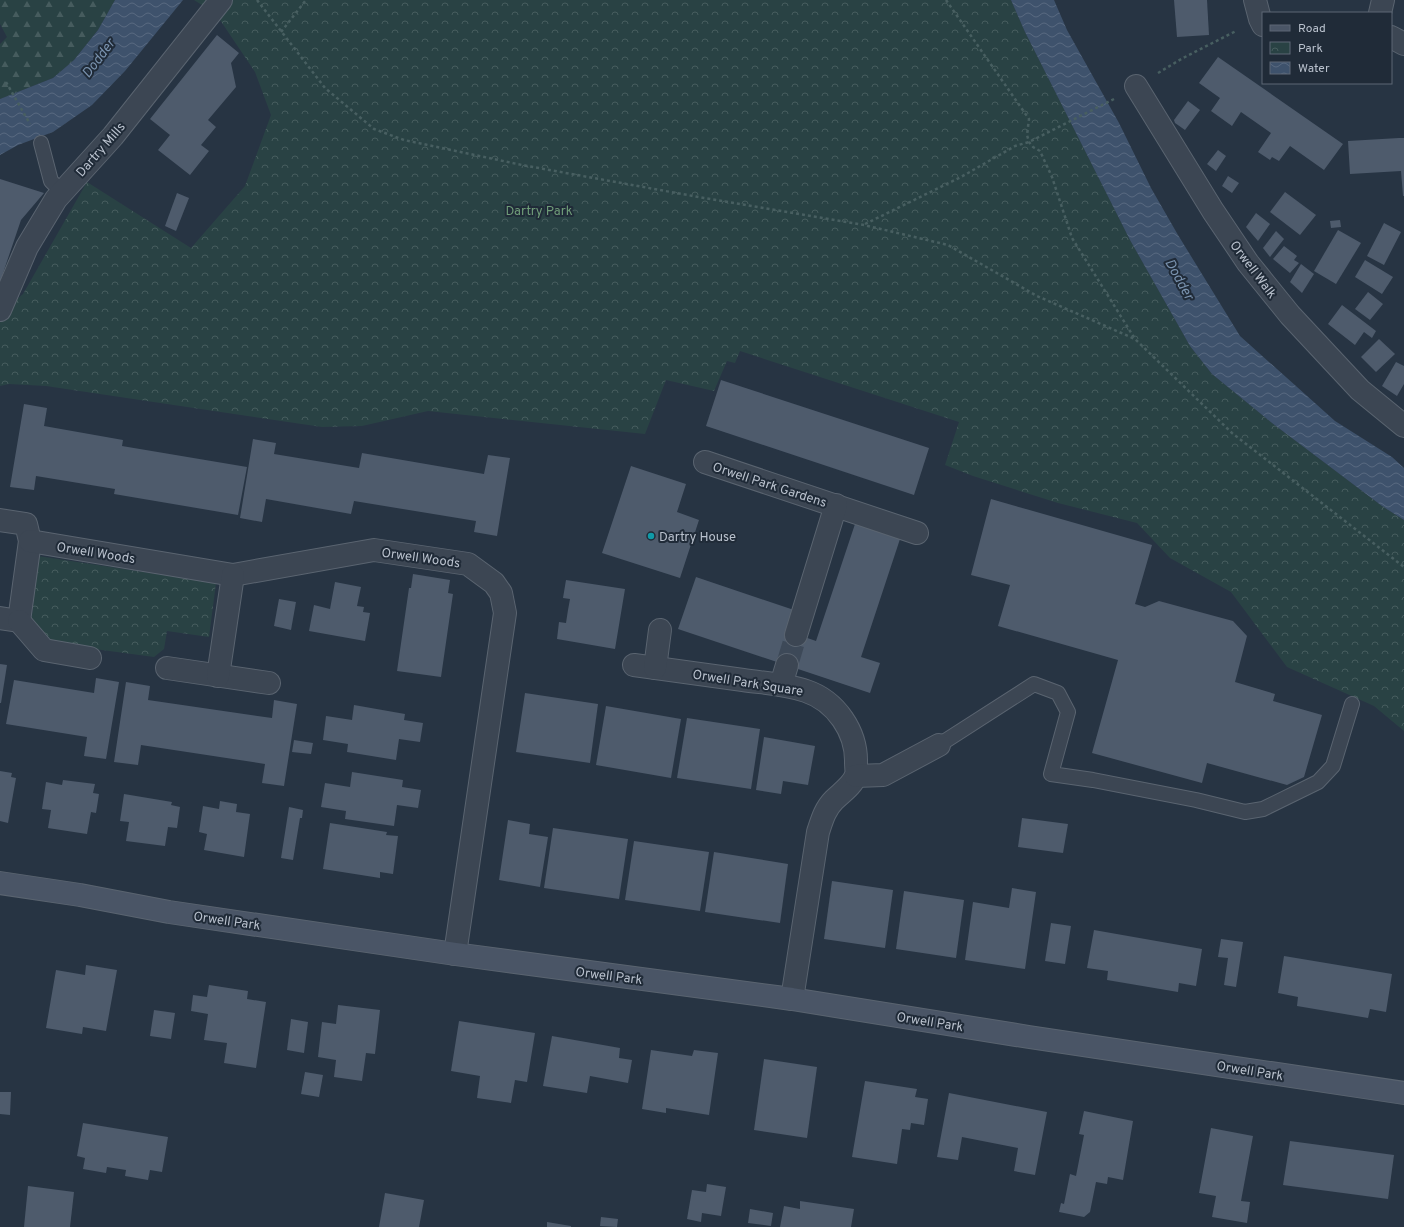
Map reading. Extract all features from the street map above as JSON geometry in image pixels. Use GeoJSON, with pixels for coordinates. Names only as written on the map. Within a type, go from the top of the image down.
{"type":"FeatureCollection","features":[{"type":"Feature","properties":{"kind":"street","name":"Dartry Mills"},"geometry":{"type":"LineString","coordinates":[[0,310],[27,247],[56,199],[113,136],[221,0]]}},
{"type":"Feature","properties":{"kind":"street"},"geometry":{"type":"LineString","coordinates":[[1380,12],[1383,0]]}},
{"type":"Feature","properties":{"kind":"street"},"geometry":{"type":"LineString","coordinates":[[1392,38],[1404,44]]}},
{"type":"Feature","properties":{"kind":"street","name":"Orwell Walk"},"geometry":{"type":"LineString","coordinates":[[1136,86],[1213,211],[1248,263],[1290,315],[1360,390],[1404,426]]}},
{"type":"Feature","properties":{"kind":"street","name":"Orwell Park Gardens"},"geometry":{"type":"LineString","coordinates":[[705,462],[918,532]]}},
{"type":"Feature","properties":{"kind":"street","name":"Orwell Park Gardens"},"geometry":{"type":"LineString","coordinates":[[796,635],[836,505]]}},
{"type":"Feature","properties":{"kind":"street"},"geometry":{"type":"LineString","coordinates":[[0,520],[26,524],[30,541],[9,619],[44,650],[90,658]]}},
{"type":"Feature","properties":{"kind":"street","name":"Orwell Woods"},"geometry":{"type":"LineString","coordinates":[[30,541],[233,575],[374,550],[468,564],[494,584],[500,593],[505,613],[492,691],[454,954]]}},
{"type":"Feature","properties":{"kind":"street"},"geometry":{"type":"LineString","coordinates":[[218,676],[233,575]]}},
{"type":"Feature","properties":{"kind":"street","name":"Orwell Park Square"},"geometry":{"type":"LineString","coordinates":[[660,630],[645,667],[784,675],[806,691],[822,698],[834,709],[847,726],[853,738],[856,755],[856,776]]}},
{"type":"Feature","properties":{"kind":"street"},"geometry":{"type":"LineString","coordinates":[[167,668],[269,683]]}},
{"type":"Feature","properties":{"kind":"street"},"geometry":{"type":"LineString","coordinates":[[792,999],[818,832],[824,813],[834,800],[851,784],[856,776],[882,775],[940,745]]}},
{"type":"Feature","properties":{"kind":"street","name":"Orwell Park"},"geometry":{"type":"LineString","coordinates":[[0,883],[80,895],[169,912],[454,954],[792,999],[1029,1037],[1404,1093]]}},
{"type":"Feature","properties":{"kind":"lane"},"geometry":{"type":"LineString","coordinates":[[41,143],[51,181],[62,192]]}},
{"type":"Feature","properties":{"kind":"lane"},"geometry":{"type":"LineString","coordinates":[[940,745],[1034,684],[1058,693],[1068,712],[1051,774],[1093,780],[1196,800],[1245,812],[1263,809],[1318,782],[1333,766],[1352,704]]}},
{"type":"Feature","properties":{"kind":"path"},"geometry":{"type":"LineString","coordinates":[[257,0],[325,88],[374,129],[404,140],[522,165],[864,225],[948,245],[1037,296],[1135,339]]}},
{"type":"Feature","properties":{"kind":"path"},"geometry":{"type":"LineString","coordinates":[[281,32],[306,0]]}},
{"type":"Feature","properties":{"kind":"path"},"geometry":{"type":"LineString","coordinates":[[946,0],[1029,119],[1027,135],[1029,142],[1033,147],[1040,151],[1052,177],[1072,238],[1135,339],[1232,433],[1404,567]]}},
{"type":"Feature","properties":{"kind":"path"},"geometry":{"type":"LineString","coordinates":[[1136,86],[1259,15]]}},
{"type":"Feature","properties":{"kind":"path"},"geometry":{"type":"LineString","coordinates":[[6,82],[41,143]]}},
{"type":"Feature","properties":{"kind":"path"},"geometry":{"type":"LineString","coordinates":[[864,225],[961,177],[1015,146],[1029,142],[1117,97]]}},
{"type":"Feature","properties":{"kind":"green space"},"geometry":{"type":"Polygon","coordinates":[[[0,0],[115,0],[98,30],[74,60],[53,78],[0,99],[0,44],[7,37],[0,24],[0,0]]]}},
{"type":"Feature","properties":{"kind":"green space","name":"Dartry Park"},"geometry":{"type":"Polygon","coordinates":[[[194,0],[1011,0],[1025,32],[1130,240],[1190,346],[1212,374],[1272,423],[1382,506],[1404,520],[1404,731],[1374,706],[1287,667],[1231,592],[1170,558],[1137,523],[1058,503],[973,476],[945,465],[959,422],[740,351],[735,363],[727,361],[714,391],[666,380],[645,434],[428,411],[362,426],[322,427],[46,386],[9,384],[0,386],[0,313],[23,294],[87,182],[191,248],[245,186],[271,115],[255,72],[216,14],[194,0]]]}},
{"type":"Feature","properties":{"kind":"green space"},"geometry":{"type":"Polygon","coordinates":[[[38,556],[216,583],[209,637],[167,631],[164,649],[154,657],[50,643],[31,626],[38,556]]]}},
{"type":"Feature","properties":{"kind":"water","name":"Dodder"},"geometry":{"type":"Polygon","coordinates":[[[115,0],[183,0],[125,71],[92,105],[53,132],[18,145],[0,155],[0,99],[53,78],[74,60],[98,30],[115,0]]]}},
{"type":"Feature","properties":{"kind":"water","name":"Dodder"},"geometry":{"type":"Polygon","coordinates":[[[1011,0],[1054,0],[1067,30],[1119,123],[1151,188],[1240,336],[1335,421],[1392,457],[1404,468],[1404,520],[1382,506],[1272,423],[1212,374],[1190,346],[1130,240],[1025,32],[1011,0]]]}},
{"type":"Feature","properties":{"kind":"building"},"geometry":{"type":"Polygon","coordinates":[[[1174,0],[1207,0],[1209,35],[1177,37],[1174,0]]]}},
{"type":"Feature","properties":{"kind":"building"},"geometry":{"type":"Polygon","coordinates":[[[217,35],[239,53],[231,63],[236,87],[208,120],[216,127],[201,145],[209,151],[190,175],[158,150],[170,135],[150,119],[217,35]]]}},
{"type":"Feature","properties":{"kind":"building"},"geometry":{"type":"Polygon","coordinates":[[[1218,57],[1343,144],[1324,170],[1290,146],[1279,161],[1272,157],[1270,160],[1258,152],[1271,133],[1241,112],[1232,126],[1211,111],[1220,98],[1199,83],[1218,57]]]}},
{"type":"Feature","properties":{"kind":"building"},"geometry":{"type":"Polygon","coordinates":[[[1188,101],[1200,110],[1185,130],[1175,123],[1174,120],[1188,101]]]}},
{"type":"Feature","properties":{"kind":"building"},"geometry":{"type":"Polygon","coordinates":[[[1404,138],[1404,196],[1401,171],[1350,174],[1348,141],[1404,138]]]}},
{"type":"Feature","properties":{"kind":"building"},"geometry":{"type":"Polygon","coordinates":[[[1218,150],[1226,156],[1216,171],[1207,164],[1218,150]]]}},
{"type":"Feature","properties":{"kind":"building"},"geometry":{"type":"Polygon","coordinates":[[[1228,176],[1239,183],[1232,193],[1222,186],[1228,176]]]}},
{"type":"Feature","properties":{"kind":"building"},"geometry":{"type":"Polygon","coordinates":[[[0,179],[44,193],[21,220],[0,282],[0,179]]]}},
{"type":"Feature","properties":{"kind":"building"},"geometry":{"type":"Polygon","coordinates":[[[1285,192],[1316,215],[1300,235],[1270,212],[1285,192]]]}},
{"type":"Feature","properties":{"kind":"building"},"geometry":{"type":"Polygon","coordinates":[[[177,193],[189,198],[176,231],[165,226],[177,193]]]}},
{"type":"Feature","properties":{"kind":"building"},"geometry":{"type":"Polygon","coordinates":[[[1256,213],[1270,224],[1258,241],[1246,227],[1256,213]]]}},
{"type":"Feature","properties":{"kind":"building"},"geometry":{"type":"Polygon","coordinates":[[[1340,220],[1341,227],[1331,228],[1330,221],[1340,220]]]}},
{"type":"Feature","properties":{"kind":"building"},"geometry":{"type":"Polygon","coordinates":[[[1384,223],[1401,232],[1384,265],[1367,256],[1384,223]]]}},
{"type":"Feature","properties":{"kind":"building"},"geometry":{"type":"Polygon","coordinates":[[[1338,230],[1361,243],[1336,284],[1314,271],[1338,230]]]}},
{"type":"Feature","properties":{"kind":"building"},"geometry":{"type":"Polygon","coordinates":[[[1276,231],[1284,239],[1270,257],[1263,248],[1276,231]]]}},
{"type":"Feature","properties":{"kind":"building"},"geometry":{"type":"Polygon","coordinates":[[[1284,246],[1297,256],[1294,260],[1299,263],[1290,273],[1273,259],[1284,246]]]}},
{"type":"Feature","properties":{"kind":"building"},"geometry":{"type":"Polygon","coordinates":[[[1365,260],[1393,277],[1382,294],[1355,277],[1365,260]]]}},
{"type":"Feature","properties":{"kind":"building"},"geometry":{"type":"Polygon","coordinates":[[[1301,264],[1314,274],[1302,293],[1290,282],[1301,264]]]}},
{"type":"Feature","properties":{"kind":"building"},"geometry":{"type":"Polygon","coordinates":[[[1368,292],[1383,304],[1370,320],[1355,309],[1368,292]]]}},
{"type":"Feature","properties":{"kind":"building"},"geometry":{"type":"Polygon","coordinates":[[[1342,305],[1376,331],[1372,338],[1364,332],[1355,345],[1328,324],[1342,305]]]}},
{"type":"Feature","properties":{"kind":"building"},"geometry":{"type":"Polygon","coordinates":[[[1379,339],[1395,354],[1376,372],[1361,357],[1379,339]]]}},
{"type":"Feature","properties":{"kind":"building"},"geometry":{"type":"Polygon","coordinates":[[[1396,362],[1404,366],[1404,384],[1397,396],[1382,386],[1396,362]]]}},
{"type":"Feature","properties":{"kind":"building"},"geometry":{"type":"Polygon","coordinates":[[[721,380],[929,448],[914,495],[706,426],[721,380]]]}},
{"type":"Feature","properties":{"kind":"building"},"geometry":{"type":"Polygon","coordinates":[[[24,404],[47,408],[44,426],[123,440],[122,446],[247,467],[238,515],[114,494],[115,489],[36,476],[34,490],[10,487],[24,404]]]}},
{"type":"Feature","properties":{"kind":"building"},"geometry":{"type":"Polygon","coordinates":[[[253,439],[276,443],[274,454],[359,468],[362,453],[484,474],[488,455],[510,458],[497,536],[474,532],[476,521],[354,501],[351,514],[266,499],[262,522],[240,518],[253,439]]]}},
{"type":"Feature","properties":{"kind":"building","name":"Dartry House"},"geometry":{"type":"Polygon","coordinates":[[[631,466],[686,484],[677,512],[699,520],[680,578],[602,553],[631,466]]]}},
{"type":"Feature","properties":{"kind":"building"},"geometry":{"type":"Polygon","coordinates":[[[991,499],[1152,545],[1135,604],[1145,607],[1159,601],[1233,621],[1247,636],[1235,682],[1275,694],[1273,701],[1322,715],[1304,777],[1287,785],[1207,763],[1202,783],[1092,753],[1118,660],[998,626],[1010,585],[971,575],[991,499]]]}},
{"type":"Feature","properties":{"kind":"building"},"geometry":{"type":"Polygon","coordinates":[[[856,521],[901,536],[861,657],[880,663],[870,693],[678,629],[696,577],[794,610],[787,631],[816,641],[856,521]]]}},
{"type":"Feature","properties":{"kind":"building"},"geometry":{"type":"Polygon","coordinates":[[[413,574],[450,580],[448,593],[453,594],[441,677],[397,671],[409,588],[411,588],[413,574]]]}},
{"type":"Feature","properties":{"kind":"building"},"geometry":{"type":"Polygon","coordinates":[[[566,580],[625,589],[615,649],[557,639],[559,622],[566,623],[570,599],[563,598],[566,580]]]}},
{"type":"Feature","properties":{"kind":"building"},"geometry":{"type":"Polygon","coordinates":[[[335,582],[361,587],[357,606],[364,607],[363,612],[370,613],[365,641],[309,631],[314,605],[330,609],[335,582]]]}},
{"type":"Feature","properties":{"kind":"building"},"geometry":{"type":"Polygon","coordinates":[[[279,599],[296,602],[291,630],[274,626],[279,599]]]}},
{"type":"Feature","properties":{"kind":"building"},"geometry":{"type":"Polygon","coordinates":[[[0,664],[7,665],[1,703],[0,703],[0,664]]]}},
{"type":"Feature","properties":{"kind":"building"},"geometry":{"type":"Polygon","coordinates":[[[96,678],[119,682],[106,759],[84,756],[87,737],[6,724],[14,680],[94,693],[96,678]]]}},
{"type":"Feature","properties":{"kind":"building"},"geometry":{"type":"Polygon","coordinates":[[[126,682],[150,686],[148,700],[272,718],[274,700],[297,704],[284,786],[262,783],[265,764],[141,745],[138,765],[114,762],[126,682]]]}},
{"type":"Feature","properties":{"kind":"building"},"geometry":{"type":"Polygon","coordinates":[[[525,693],[598,704],[590,763],[516,752],[525,693]]]}},
{"type":"Feature","properties":{"kind":"building"},"geometry":{"type":"Polygon","coordinates":[[[354,705],[405,714],[404,720],[423,723],[420,742],[399,739],[396,760],[347,752],[348,744],[323,740],[326,716],[352,720],[354,705]]]}},
{"type":"Feature","properties":{"kind":"building"},"geometry":{"type":"Polygon","coordinates":[[[606,706],[681,719],[671,778],[596,765],[606,706]]]}},
{"type":"Feature","properties":{"kind":"building"},"geometry":{"type":"Polygon","coordinates":[[[687,718],[760,729],[751,789],[677,778],[687,718]]]}},
{"type":"Feature","properties":{"kind":"building"},"geometry":{"type":"Polygon","coordinates":[[[764,737],[815,746],[808,785],[783,781],[781,794],[756,790],[764,737]]]}},
{"type":"Feature","properties":{"kind":"building"},"geometry":{"type":"Polygon","coordinates":[[[294,740],[313,743],[311,754],[292,752],[294,740]]]}},
{"type":"Feature","properties":{"kind":"building"},"geometry":{"type":"Polygon","coordinates":[[[0,771],[12,773],[11,777],[16,778],[8,823],[0,821],[0,771]]]}},
{"type":"Feature","properties":{"kind":"building"},"geometry":{"type":"Polygon","coordinates":[[[352,772],[403,780],[402,787],[421,790],[418,808],[397,805],[394,826],[345,819],[346,811],[321,807],[325,783],[350,787],[352,772]]]}},
{"type":"Feature","properties":{"kind":"building"},"geometry":{"type":"Polygon","coordinates":[[[63,780],[95,784],[93,793],[99,794],[96,813],[91,812],[87,834],[48,828],[51,810],[42,809],[46,782],[62,785],[63,780]]]}},
{"type":"Feature","properties":{"kind":"building"},"geometry":{"type":"Polygon","coordinates":[[[124,794],[172,802],[171,805],[180,807],[177,828],[168,827],[165,846],[126,841],[129,822],[120,821],[124,794]]]}},
{"type":"Feature","properties":{"kind":"building"},"geometry":{"type":"Polygon","coordinates":[[[220,801],[237,804],[236,812],[250,814],[244,857],[204,850],[207,834],[199,832],[203,806],[219,809],[220,801]]]}},
{"type":"Feature","properties":{"kind":"building"},"geometry":{"type":"Polygon","coordinates":[[[289,807],[303,810],[302,818],[300,818],[293,860],[281,858],[289,807]]]}},
{"type":"Feature","properties":{"kind":"building"},"geometry":{"type":"Polygon","coordinates":[[[1022,818],[1068,824],[1063,853],[1018,847],[1022,818]]]}},
{"type":"Feature","properties":{"kind":"building"},"geometry":{"type":"Polygon","coordinates":[[[508,820],[530,824],[529,834],[548,837],[540,887],[499,880],[508,820]]]}},
{"type":"Feature","properties":{"kind":"building"},"geometry":{"type":"Polygon","coordinates":[[[330,823],[387,832],[386,835],[398,836],[393,874],[380,872],[380,878],[323,869],[330,823]]]}},
{"type":"Feature","properties":{"kind":"building"},"geometry":{"type":"Polygon","coordinates":[[[553,828],[628,839],[619,899],[544,888],[553,828]]]}},
{"type":"Feature","properties":{"kind":"building"},"geometry":{"type":"Polygon","coordinates":[[[634,841],[709,852],[700,911],[625,900],[634,841]]]}},
{"type":"Feature","properties":{"kind":"building"},"geometry":{"type":"Polygon","coordinates":[[[714,852],[788,864],[780,923],[705,912],[714,852]]]}},
{"type":"Feature","properties":{"kind":"building"},"geometry":{"type":"Polygon","coordinates":[[[832,881],[893,890],[885,948],[824,939],[832,881]]]}},
{"type":"Feature","properties":{"kind":"building"},"geometry":{"type":"Polygon","coordinates":[[[1012,888],[1036,892],[1025,969],[965,960],[973,902],[1009,908],[1012,888]]]}},
{"type":"Feature","properties":{"kind":"building"},"geometry":{"type":"Polygon","coordinates":[[[904,891],[964,900],[956,958],[896,949],[904,891]]]}},
{"type":"Feature","properties":{"kind":"building"},"geometry":{"type":"Polygon","coordinates":[[[1051,923],[1071,926],[1065,964],[1045,961],[1051,923]]]}},
{"type":"Feature","properties":{"kind":"building"},"geometry":{"type":"Polygon","coordinates":[[[1094,930],[1202,949],[1196,986],[1179,983],[1178,992],[1107,980],[1108,971],[1087,968],[1094,930]]]}},
{"type":"Feature","properties":{"kind":"building"},"geometry":{"type":"Polygon","coordinates":[[[1221,939],[1243,942],[1236,987],[1224,985],[1228,958],[1218,957],[1221,939]]]}},
{"type":"Feature","properties":{"kind":"building"},"geometry":{"type":"Polygon","coordinates":[[[1284,956],[1392,974],[1386,1012],[1370,1009],[1368,1018],[1297,1006],[1298,997],[1278,993],[1284,956]]]}},
{"type":"Feature","properties":{"kind":"building"},"geometry":{"type":"Polygon","coordinates":[[[86,965],[117,970],[106,1031],[83,1027],[82,1034],[46,1028],[56,970],[85,975],[86,965]]]}},
{"type":"Feature","properties":{"kind":"building"},"geometry":{"type":"Polygon","coordinates":[[[209,985],[248,991],[247,999],[266,1002],[256,1068],[224,1063],[227,1043],[204,1040],[208,1014],[191,1011],[193,995],[207,997],[209,985]]]}},
{"type":"Feature","properties":{"kind":"building"},"geometry":{"type":"Polygon","coordinates":[[[338,1005],[380,1010],[375,1054],[366,1053],[362,1081],[334,1077],[336,1060],[318,1057],[322,1022],[336,1024],[338,1005]]]}},
{"type":"Feature","properties":{"kind":"building"},"geometry":{"type":"Polygon","coordinates":[[[154,1010],[175,1013],[171,1039],[150,1036],[154,1010]]]}},
{"type":"Feature","properties":{"kind":"building"},"geometry":{"type":"Polygon","coordinates":[[[291,1019],[308,1022],[304,1053],[287,1050],[291,1019]]]}},
{"type":"Feature","properties":{"kind":"building"},"geometry":{"type":"Polygon","coordinates":[[[459,1021],[535,1033],[527,1082],[515,1080],[511,1103],[477,1098],[480,1076],[451,1071],[459,1021]]]}},
{"type":"Feature","properties":{"kind":"building"},"geometry":{"type":"Polygon","coordinates":[[[552,1036],[620,1048],[619,1058],[632,1060],[628,1083],[590,1076],[587,1093],[543,1086],[552,1036]]]}},
{"type":"Feature","properties":{"kind":"building"},"geometry":{"type":"Polygon","coordinates":[[[651,1050],[692,1056],[694,1050],[718,1053],[709,1115],[666,1108],[666,1113],[642,1109],[651,1050]]]}},
{"type":"Feature","properties":{"kind":"building"},"geometry":{"type":"Polygon","coordinates":[[[764,1059],[817,1067],[807,1138],[754,1130],[764,1059]]]}},
{"type":"Feature","properties":{"kind":"building"},"geometry":{"type":"Polygon","coordinates":[[[305,1072],[323,1075],[319,1097],[301,1094],[305,1072]]]}},
{"type":"Feature","properties":{"kind":"building"},"geometry":{"type":"Polygon","coordinates":[[[865,1081],[917,1089],[915,1097],[928,1099],[924,1125],[911,1123],[910,1130],[902,1129],[897,1164],[852,1157],[865,1081]]]}},
{"type":"Feature","properties":{"kind":"building"},"geometry":{"type":"Polygon","coordinates":[[[0,1092],[11,1092],[10,1115],[0,1114],[0,1092]]]}},
{"type":"Feature","properties":{"kind":"building"},"geometry":{"type":"Polygon","coordinates":[[[949,1093],[1047,1112],[1035,1175],[1014,1171],[1018,1148],[962,1137],[958,1160],[937,1157],[949,1093]]]}},
{"type":"Feature","properties":{"kind":"building"},"geometry":{"type":"Polygon","coordinates":[[[1084,1111],[1133,1121],[1123,1180],[1108,1177],[1107,1184],[1096,1182],[1090,1212],[1084,1217],[1059,1212],[1061,1203],[1064,1204],[1070,1174],[1076,1176],[1084,1135],[1079,1134],[1084,1111]]]}},
{"type":"Feature","properties":{"kind":"building"},"geometry":{"type":"Polygon","coordinates":[[[83,1123],[168,1137],[162,1172],[150,1170],[148,1180],[125,1176],[126,1170],[107,1167],[106,1173],[83,1169],[85,1158],[77,1156],[83,1123]]]}},
{"type":"Feature","properties":{"kind":"building"},"geometry":{"type":"Polygon","coordinates":[[[1211,1128],[1253,1136],[1241,1201],[1250,1202],[1247,1223],[1212,1217],[1216,1196],[1199,1193],[1211,1128]]]}},
{"type":"Feature","properties":{"kind":"building"},"geometry":{"type":"Polygon","coordinates":[[[1290,1141],[1394,1155],[1388,1199],[1283,1185],[1290,1141]]]}},
{"type":"Feature","properties":{"kind":"building"},"geometry":{"type":"Polygon","coordinates":[[[707,1184],[726,1187],[721,1216],[702,1213],[701,1222],[687,1219],[692,1190],[706,1192],[707,1184]]]}},
{"type":"Feature","properties":{"kind":"building"},"geometry":{"type":"Polygon","coordinates":[[[28,1186],[74,1192],[70,1227],[24,1227],[28,1186]]]}},
{"type":"Feature","properties":{"kind":"building"},"geometry":{"type":"Polygon","coordinates":[[[385,1193],[424,1200],[419,1227],[379,1227],[385,1193]]]}},
{"type":"Feature","properties":{"kind":"building"},"geometry":{"type":"Polygon","coordinates":[[[800,1201],[854,1209],[851,1227],[780,1227],[784,1206],[800,1209],[800,1201]]]}},
{"type":"Feature","properties":{"kind":"building"},"geometry":{"type":"Polygon","coordinates":[[[750,1209],[773,1213],[771,1226],[748,1223],[750,1209]]]}},
{"type":"Feature","properties":{"kind":"building"},"geometry":{"type":"Polygon","coordinates":[[[601,1217],[618,1219],[617,1227],[600,1226],[601,1217]]]}},
{"type":"Feature","properties":{"kind":"building"},"geometry":{"type":"Polygon","coordinates":[[[547,1222],[571,1226],[571,1227],[547,1227],[547,1222]]]}},
{"type":"Feature","properties":{"kind":"tunnel"},"geometry":{"type":"LineString","coordinates":[[787,665],[796,635]]}},
{"type":"Feature","properties":{"kind":"place","name":"Dartry House"},"geometry":{"type":"Point","coordinates":[651,536]}}]}
